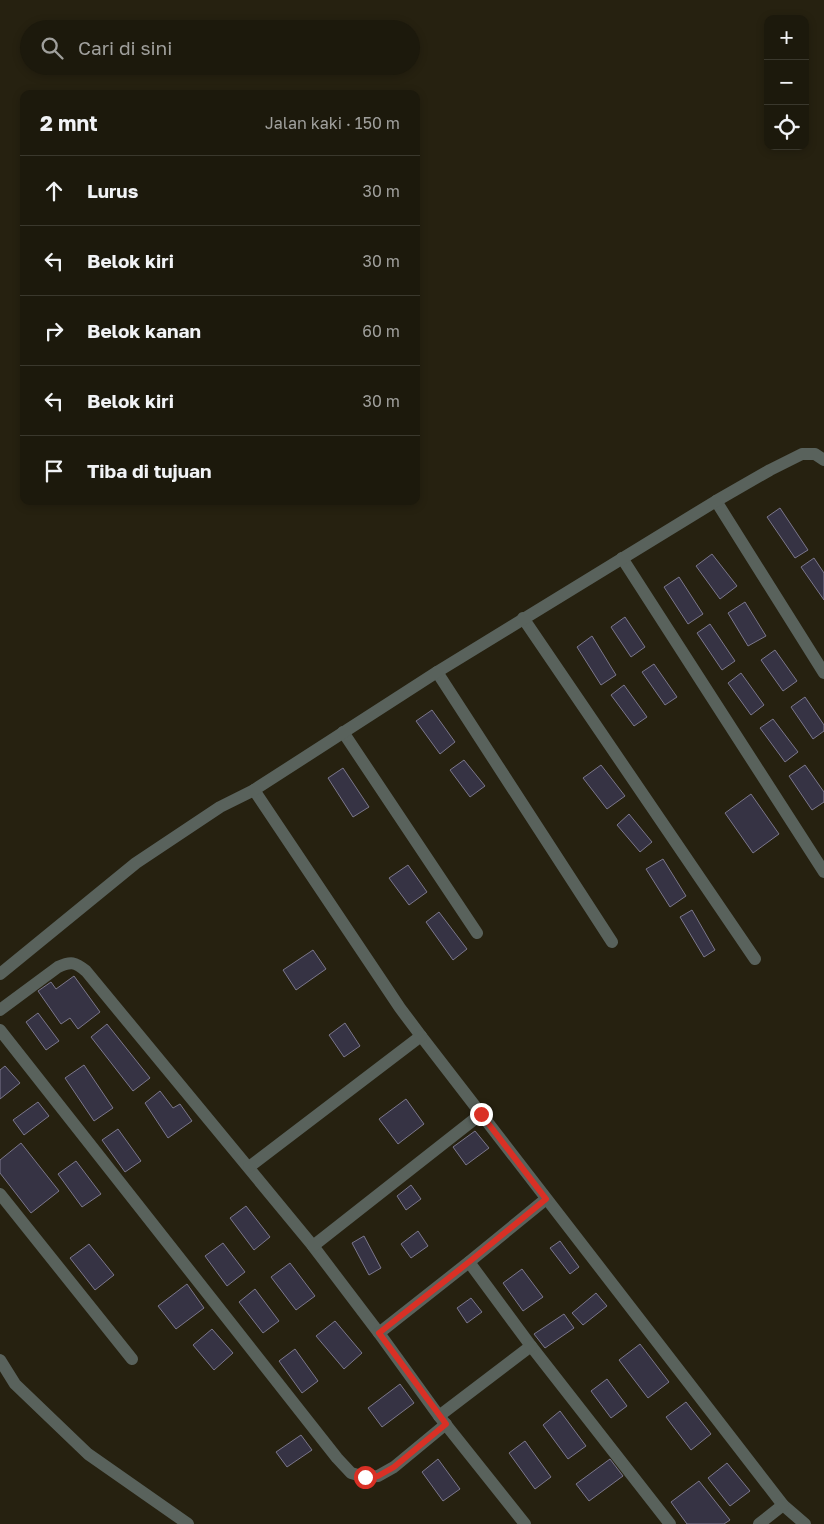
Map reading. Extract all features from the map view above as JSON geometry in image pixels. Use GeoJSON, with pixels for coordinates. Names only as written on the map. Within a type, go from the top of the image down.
{"type":"FeatureCollection","features":[{"type":"Feature","properties":{"kind":"street"},"geometry":{"type":"LineString","coordinates":[[0,974],[136,863],[220,807],[254,790],[436,672],[716,500],[770,470],[802,454],[815,454],[824,460]]}},
{"type":"Feature","properties":{"kind":"street"},"geometry":{"type":"LineString","coordinates":[[716,500],[824,672]]}},
{"type":"Feature","properties":{"kind":"street"},"geometry":{"type":"LineString","coordinates":[[622,558],[824,872]]}},
{"type":"Feature","properties":{"kind":"street"},"geometry":{"type":"LineString","coordinates":[[523,618],[755,959]]}},
{"type":"Feature","properties":{"kind":"street"},"geometry":{"type":"LineString","coordinates":[[436,672],[612,942]]}},
{"type":"Feature","properties":{"kind":"street"},"geometry":{"type":"LineString","coordinates":[[343,732],[477,933]]}},
{"type":"Feature","properties":{"kind":"street"},"geometry":{"type":"LineString","coordinates":[[254,790],[400,1008],[421,1036],[783,1506],[805,1524]]}},
{"type":"Feature","properties":{"kind":"street"},"geometry":{"type":"LineString","coordinates":[[0,1010],[66,963],[77,964],[86,971],[313,1246],[442,1420],[524,1524]]}},
{"type":"Feature","properties":{"kind":"street"},"geometry":{"type":"LineString","coordinates":[[0,1030],[337,1458],[352,1473],[365,1477],[378,1476],[394,1467],[442,1420],[531,1346]]}},
{"type":"Feature","properties":{"kind":"street"},"geometry":{"type":"LineString","coordinates":[[249,1167],[421,1036]]}},
{"type":"Feature","properties":{"kind":"street"},"geometry":{"type":"LineString","coordinates":[[313,1246],[481,1114]]}},
{"type":"Feature","properties":{"kind":"street"},"geometry":{"type":"LineString","coordinates":[[0,1194],[132,1359]]}},
{"type":"Feature","properties":{"kind":"street"},"geometry":{"type":"LineString","coordinates":[[379,1333],[546,1199]]}},
{"type":"Feature","properties":{"kind":"street"},"geometry":{"type":"LineString","coordinates":[[469,1262],[531,1346],[670,1524]]}},
{"type":"Feature","properties":{"kind":"street"},"geometry":{"type":"LineString","coordinates":[[0,1360],[15,1384],[88,1454],[188,1524]]}},
{"type":"Feature","properties":{"kind":"street"},"geometry":{"type":"LineString","coordinates":[[759,1524],[783,1506]]}},
{"type":"Feature","properties":{"kind":"building"},"geometry":{"type":"Polygon","coordinates":[[[780,508],[808,550],[795,558],[767,517],[780,508]]]}},
{"type":"Feature","properties":{"kind":"building"},"geometry":{"type":"Polygon","coordinates":[[[712,554],[737,586],[720,599],[696,566],[712,554]]]}},
{"type":"Feature","properties":{"kind":"building"},"geometry":{"type":"Polygon","coordinates":[[[814,558],[824,573],[824,600],[801,567],[814,558]]]}},
{"type":"Feature","properties":{"kind":"building"},"geometry":{"type":"Polygon","coordinates":[[[679,577],[703,614],[688,624],[664,587],[679,577]]]}},
{"type":"Feature","properties":{"kind":"building"},"geometry":{"type":"Polygon","coordinates":[[[745,602],[766,636],[748,646],[728,613],[745,602]]]}},
{"type":"Feature","properties":{"kind":"building"},"geometry":{"type":"Polygon","coordinates":[[[625,617],[645,647],[631,657],[611,627],[625,617]]]}},
{"type":"Feature","properties":{"kind":"building"},"geometry":{"type":"Polygon","coordinates":[[[710,624],[735,661],[722,670],[697,633],[710,624]]]}},
{"type":"Feature","properties":{"kind":"building"},"geometry":{"type":"Polygon","coordinates":[[[592,636],[616,675],[601,685],[577,647],[592,636]]]}},
{"type":"Feature","properties":{"kind":"building"},"geometry":{"type":"Polygon","coordinates":[[[775,650],[797,681],[783,691],[761,660],[775,650]]]}},
{"type":"Feature","properties":{"kind":"building"},"geometry":{"type":"Polygon","coordinates":[[[654,664],[677,697],[665,705],[642,672],[654,664]]]}},
{"type":"Feature","properties":{"kind":"building"},"geometry":{"type":"Polygon","coordinates":[[[741,673],[764,705],[751,715],[728,683],[741,673]]]}},
{"type":"Feature","properties":{"kind":"building"},"geometry":{"type":"Polygon","coordinates":[[[624,685],[647,717],[634,726],[611,695],[624,685]]]}},
{"type":"Feature","properties":{"kind":"building"},"geometry":{"type":"Polygon","coordinates":[[[805,697],[824,725],[824,731],[813,739],[791,707],[805,697]]]}},
{"type":"Feature","properties":{"kind":"building"},"geometry":{"type":"Polygon","coordinates":[[[432,710],[455,742],[440,754],[416,721],[432,710]]]}},
{"type":"Feature","properties":{"kind":"building"},"geometry":{"type":"Polygon","coordinates":[[[773,719],[798,752],[785,762],[760,728],[773,719]]]}},
{"type":"Feature","properties":{"kind":"building"},"geometry":{"type":"Polygon","coordinates":[[[464,760],[485,786],[470,797],[450,770],[464,760]]]}},
{"type":"Feature","properties":{"kind":"building"},"geometry":{"type":"Polygon","coordinates":[[[601,765],[625,796],[607,809],[583,778],[601,765]]]}},
{"type":"Feature","properties":{"kind":"building"},"geometry":{"type":"Polygon","coordinates":[[[805,765],[824,792],[824,802],[812,810],[789,776],[805,765]]]}},
{"type":"Feature","properties":{"kind":"building"},"geometry":{"type":"Polygon","coordinates":[[[343,768],[369,807],[353,817],[328,778],[343,768]]]}},
{"type":"Feature","properties":{"kind":"building"},"geometry":{"type":"Polygon","coordinates":[[[751,794],[779,834],[753,853],[725,813],[751,794]]]}},
{"type":"Feature","properties":{"kind":"building"},"geometry":{"type":"Polygon","coordinates":[[[629,814],[652,842],[640,852],[617,825],[629,814]]]}},
{"type":"Feature","properties":{"kind":"building"},"geometry":{"type":"Polygon","coordinates":[[[663,859],[686,896],[670,907],[646,869],[663,859]]]}},
{"type":"Feature","properties":{"kind":"building"},"geometry":{"type":"Polygon","coordinates":[[[408,865],[427,892],[409,905],[389,878],[408,865]]]}},
{"type":"Feature","properties":{"kind":"building"},"geometry":{"type":"Polygon","coordinates":[[[692,910],[715,950],[704,957],[680,917],[692,910]]]}},
{"type":"Feature","properties":{"kind":"building"},"geometry":{"type":"Polygon","coordinates":[[[439,912],[467,949],[453,960],[426,922],[439,912]]]}},
{"type":"Feature","properties":{"kind":"building"},"geometry":{"type":"Polygon","coordinates":[[[313,950],[326,969],[296,990],[283,970],[313,950]]]}},
{"type":"Feature","properties":{"kind":"building"},"geometry":{"type":"Polygon","coordinates":[[[74,976],[100,1012],[78,1029],[70,1018],[61,1024],[38,991],[51,982],[56,989],[74,976]]]}},
{"type":"Feature","properties":{"kind":"building"},"geometry":{"type":"Polygon","coordinates":[[[38,1013],[59,1041],[46,1050],[26,1022],[38,1013]]]}},
{"type":"Feature","properties":{"kind":"building"},"geometry":{"type":"Polygon","coordinates":[[[345,1023],[360,1046],[344,1057],[329,1035],[345,1023]]]}},
{"type":"Feature","properties":{"kind":"building"},"geometry":{"type":"Polygon","coordinates":[[[107,1024],[150,1078],[133,1091],[91,1037],[107,1024]]]}},
{"type":"Feature","properties":{"kind":"building"},"geometry":{"type":"Polygon","coordinates":[[[84,1065],[113,1108],[94,1121],[65,1078],[84,1065]]]}},
{"type":"Feature","properties":{"kind":"building"},"geometry":{"type":"Polygon","coordinates":[[[5,1066],[20,1083],[0,1099],[0,1070],[5,1066]]]}},
{"type":"Feature","properties":{"kind":"building"},"geometry":{"type":"Polygon","coordinates":[[[160,1091],[173,1108],[180,1104],[192,1121],[168,1138],[145,1103],[160,1091]]]}},
{"type":"Feature","properties":{"kind":"building"},"geometry":{"type":"Polygon","coordinates":[[[406,1099],[424,1124],[398,1144],[379,1119],[406,1099]]]}},
{"type":"Feature","properties":{"kind":"building"},"geometry":{"type":"Polygon","coordinates":[[[38,1102],[49,1116],[24,1135],[13,1120],[38,1102]]]}},
{"type":"Feature","properties":{"kind":"building"},"geometry":{"type":"Polygon","coordinates":[[[118,1129],[141,1161],[125,1172],[102,1140],[118,1129]]]}},
{"type":"Feature","properties":{"kind":"building"},"geometry":{"type":"Polygon","coordinates":[[[475,1131],[489,1148],[466,1165],[453,1147],[475,1131]]]}},
{"type":"Feature","properties":{"kind":"building"},"geometry":{"type":"Polygon","coordinates":[[[21,1143],[59,1191],[31,1213],[0,1173],[0,1160],[21,1143]]]}},
{"type":"Feature","properties":{"kind":"building"},"geometry":{"type":"Polygon","coordinates":[[[76,1161],[101,1194],[82,1207],[58,1174],[76,1161]]]}},
{"type":"Feature","properties":{"kind":"building"},"geometry":{"type":"Polygon","coordinates":[[[411,1185],[421,1199],[406,1210],[397,1196],[411,1185]]]}},
{"type":"Feature","properties":{"kind":"building"},"geometry":{"type":"Polygon","coordinates":[[[246,1206],[270,1237],[254,1250],[230,1218],[246,1206]]]}},
{"type":"Feature","properties":{"kind":"building"},"geometry":{"type":"Polygon","coordinates":[[[418,1231],[428,1246],[411,1258],[401,1244],[418,1231]]]}},
{"type":"Feature","properties":{"kind":"building"},"geometry":{"type":"Polygon","coordinates":[[[364,1236],[381,1268],[369,1275],[352,1243],[364,1236]]]}},
{"type":"Feature","properties":{"kind":"building"},"geometry":{"type":"Polygon","coordinates":[[[560,1241],[579,1267],[570,1274],[550,1248],[560,1241]]]}},
{"type":"Feature","properties":{"kind":"building"},"geometry":{"type":"Polygon","coordinates":[[[223,1243],[245,1272],[227,1286],[205,1256],[223,1243]]]}},
{"type":"Feature","properties":{"kind":"building"},"geometry":{"type":"Polygon","coordinates":[[[89,1244],[114,1275],[95,1290],[70,1258],[89,1244]]]}},
{"type":"Feature","properties":{"kind":"building"},"geometry":{"type":"Polygon","coordinates":[[[290,1263],[315,1296],[296,1310],[271,1277],[290,1263]]]}},
{"type":"Feature","properties":{"kind":"building"},"geometry":{"type":"Polygon","coordinates":[[[522,1269],[543,1297],[523,1311],[503,1283],[522,1269]]]}},
{"type":"Feature","properties":{"kind":"building"},"geometry":{"type":"Polygon","coordinates":[[[187,1284],[204,1308],[176,1329],[158,1306],[187,1284]]]}},
{"type":"Feature","properties":{"kind":"building"},"geometry":{"type":"Polygon","coordinates":[[[255,1289],[279,1321],[263,1333],[239,1302],[255,1289]]]}},
{"type":"Feature","properties":{"kind":"building"},"geometry":{"type":"Polygon","coordinates":[[[596,1293],[607,1306],[583,1325],[572,1313],[596,1293]]]}},
{"type":"Feature","properties":{"kind":"building"},"geometry":{"type":"Polygon","coordinates":[[[471,1298],[482,1312],[467,1323],[457,1308],[471,1298]]]}},
{"type":"Feature","properties":{"kind":"building"},"geometry":{"type":"Polygon","coordinates":[[[564,1314],[574,1328],[545,1348],[534,1334],[564,1314]]]}},
{"type":"Feature","properties":{"kind":"building"},"geometry":{"type":"Polygon","coordinates":[[[335,1321],[362,1353],[344,1369],[316,1336],[335,1321]]]}},
{"type":"Feature","properties":{"kind":"building"},"geometry":{"type":"Polygon","coordinates":[[[212,1329],[233,1353],[214,1370],[193,1345],[212,1329]]]}},
{"type":"Feature","properties":{"kind":"building"},"geometry":{"type":"Polygon","coordinates":[[[640,1344],[669,1382],[648,1398],[619,1360],[640,1344]]]}},
{"type":"Feature","properties":{"kind":"building"},"geometry":{"type":"Polygon","coordinates":[[[295,1349],[318,1381],[302,1393],[279,1361],[295,1349]]]}},
{"type":"Feature","properties":{"kind":"building"},"geometry":{"type":"Polygon","coordinates":[[[607,1379],[627,1406],[611,1418],[591,1391],[607,1379]]]}},
{"type":"Feature","properties":{"kind":"building"},"geometry":{"type":"Polygon","coordinates":[[[400,1384],[414,1403],[382,1427],[368,1408],[400,1384]]]}},
{"type":"Feature","properties":{"kind":"building"},"geometry":{"type":"Polygon","coordinates":[[[686,1402],[711,1434],[691,1450],[666,1417],[686,1402]]]}},
{"type":"Feature","properties":{"kind":"building"},"geometry":{"type":"Polygon","coordinates":[[[560,1411],[586,1446],[568,1459],[543,1425],[560,1411]]]}},
{"type":"Feature","properties":{"kind":"building"},"geometry":{"type":"Polygon","coordinates":[[[301,1435],[312,1450],[287,1467],[276,1452],[301,1435]]]}},
{"type":"Feature","properties":{"kind":"building"},"geometry":{"type":"Polygon","coordinates":[[[525,1441],[551,1477],[535,1489],[509,1453],[525,1441]]]}},
{"type":"Feature","properties":{"kind":"building"},"geometry":{"type":"Polygon","coordinates":[[[438,1459],[460,1489],[443,1501],[422,1472],[438,1459]]]}},
{"type":"Feature","properties":{"kind":"building"},"geometry":{"type":"Polygon","coordinates":[[[610,1459],[623,1476],[589,1501],[576,1484],[610,1459]]]}},
{"type":"Feature","properties":{"kind":"building"},"geometry":{"type":"Polygon","coordinates":[[[727,1463],[750,1491],[730,1506],[708,1478],[727,1463]]]}},
{"type":"Feature","properties":{"kind":"building"},"geometry":{"type":"Polygon","coordinates":[[[699,1481],[730,1520],[724,1524],[687,1524],[671,1502],[699,1481]]]}},
{"type":"Feature","properties":{"kind":"route"},"geometry":{"type":"LineString","coordinates":[[365,1477],[378,1476],[394,1467],[446,1424],[379,1333],[546,1199],[481,1114]]}}]}
